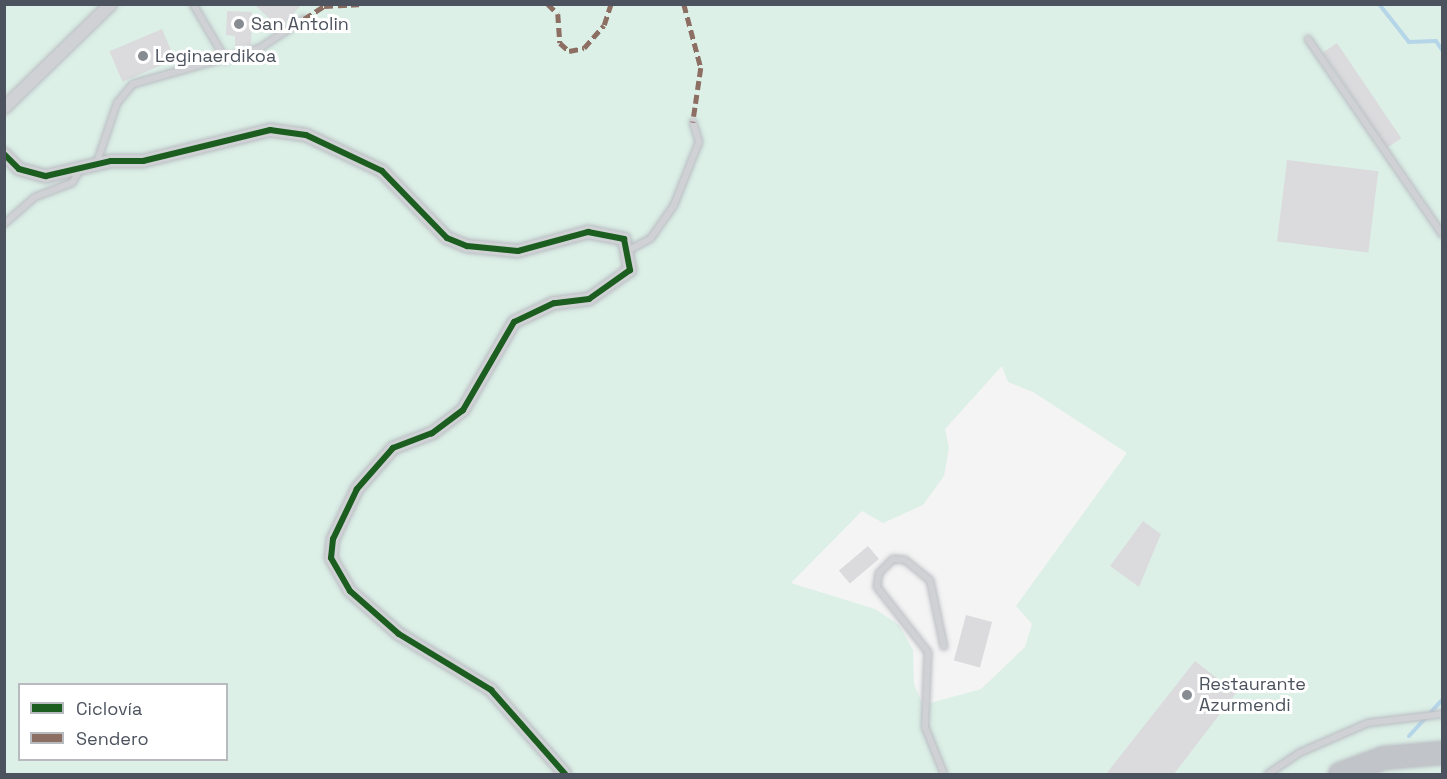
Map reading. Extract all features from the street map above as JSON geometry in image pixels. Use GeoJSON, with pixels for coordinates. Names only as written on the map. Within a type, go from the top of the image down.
{"type":"FeatureCollection","features":[{"type":"Feature","properties":{"kind":"highway"},"geometry":{"type":"LineString","coordinates":[[1344,773],[1384,758],[1443,753]]}},
{"type":"Feature","properties":{"kind":"street"},"geometry":{"type":"LineString","coordinates":[[4,108],[111,4]]}},
{"type":"Feature","properties":{"kind":"street"},"geometry":{"type":"LineString","coordinates":[[4,154],[34,175],[79,172],[96,165],[143,161],[270,130],[306,135],[382,171],[447,238],[466,246],[518,251],[588,232],[624,239],[630,270],[590,299],[554,303],[514,322],[463,410],[432,433],[393,448],[357,489],[333,538],[331,558],[350,591],[399,634],[491,690],[565,774]]}},
{"type":"Feature","properties":{"kind":"lane"},"geometry":{"type":"LineString","coordinates":[[193,4],[226,60]]}},
{"type":"Feature","properties":{"kind":"lane"},"geometry":{"type":"LineString","coordinates":[[96,165],[117,103],[133,84],[176,68],[226,60],[260,48],[304,19]]}},
{"type":"Feature","properties":{"kind":"lane"},"geometry":{"type":"LineString","coordinates":[[1308,39],[1443,234]]}},
{"type":"Feature","properties":{"kind":"lane"},"geometry":{"type":"LineString","coordinates":[[626,252],[651,238],[670,214],[699,142],[693,122]]}},
{"type":"Feature","properties":{"kind":"lane"},"geometry":{"type":"LineString","coordinates":[[4,224],[35,197],[72,183],[79,172]]}},
{"type":"Feature","properties":{"kind":"lane"},"geometry":{"type":"LineString","coordinates":[[944,647],[930,580],[905,560],[893,560],[879,573],[877,587],[928,652],[925,727],[944,774]]}},
{"type":"Feature","properties":{"kind":"lane"},"geometry":{"type":"LineString","coordinates":[[1268,774],[1336,735],[1372,722],[1443,714]]}},
{"type":"Feature","properties":{"kind":"green space"},"geometry":{"type":"Polygon","coordinates":[[[5,5],[1442,5],[1442,774],[5,774],[5,5]],[[1002,366],[945,429],[949,448],[944,476],[923,505],[883,523],[862,511],[791,583],[875,609],[899,625],[913,650],[914,684],[923,705],[981,689],[1025,647],[1032,624],[1016,606],[1127,453],[1033,392],[1008,382],[1002,366]]]}},
{"type":"Feature","properties":{"kind":"building"},"geometry":{"type":"Polygon","coordinates":[[[254,4],[302,4],[280,29],[254,4]]]}},
{"type":"Feature","properties":{"kind":"building","name":"San Antolin"},"geometry":{"type":"Polygon","coordinates":[[[227,11],[252,12],[251,45],[235,46],[235,36],[226,35],[227,11]]]}},
{"type":"Feature","properties":{"kind":"building","name":"Leginaerdikoa"},"geometry":{"type":"Polygon","coordinates":[[[162,29],[175,59],[122,82],[110,51],[162,29]]]}},
{"type":"Feature","properties":{"kind":"building"},"geometry":{"type":"Polygon","coordinates":[[[1337,43],[1401,138],[1387,148],[1323,53],[1337,43]]]}},
{"type":"Feature","properties":{"kind":"building"},"geometry":{"type":"Polygon","coordinates":[[[1287,160],[1378,171],[1368,253],[1277,241],[1287,160]]]}},
{"type":"Feature","properties":{"kind":"building"},"geometry":{"type":"Polygon","coordinates":[[[1143,521],[1161,534],[1139,587],[1110,566],[1143,521]]]}},
{"type":"Feature","properties":{"kind":"building"},"geometry":{"type":"Polygon","coordinates":[[[868,546],[879,559],[850,583],[839,570],[868,546]]]}},
{"type":"Feature","properties":{"kind":"building"},"geometry":{"type":"Polygon","coordinates":[[[966,615],[992,622],[980,667],[954,660],[966,615]]]}},
{"type":"Feature","properties":{"kind":"building"},"geometry":{"type":"Polygon","coordinates":[[[1195,661],[1236,693],[1174,774],[1106,774],[1195,661]]]}},
{"type":"Feature","properties":{"kind":"waterway"},"geometry":{"type":"LineString","coordinates":[[1379,4],[1409,42],[1436,41],[1442,50]]}},
{"type":"Feature","properties":{"kind":"waterway"},"geometry":{"type":"LineString","coordinates":[[1409,736],[1442,700]]}},
{"type":"Feature","properties":{"kind":"marked path"},"geometry":{"type":"LineString","coordinates":[[304,19],[324,6],[359,4]]}},
{"type":"Feature","properties":{"kind":"marked path"},"geometry":{"type":"LineString","coordinates":[[548,4],[558,14],[560,43],[569,51],[584,48],[604,25],[611,4]]}},
{"type":"Feature","properties":{"kind":"marked path"},"geometry":{"type":"LineString","coordinates":[[684,4],[701,68],[693,122]]}},
{"type":"Feature","properties":{"kind":"cycle path"},"geometry":{"type":"LineString","coordinates":[[4,154],[19,169],[46,176],[111,161],[143,161],[270,130],[306,135],[382,171],[447,238],[467,246],[518,251],[588,232],[624,239],[630,270],[589,299],[554,303],[514,322],[463,410],[432,433],[393,448],[357,489],[333,539],[331,558],[350,591],[399,634],[491,690],[565,774]]}},
{"type":"Feature","properties":{"kind":"place","name":"San Antolin"},"geometry":{"type":"Point","coordinates":[239,24]}},
{"type":"Feature","properties":{"kind":"place","name":"Leginaerdikoa"},"geometry":{"type":"Point","coordinates":[143,56]}},
{"type":"Feature","properties":{"kind":"place","name":"Restaurante Azurmendi"},"geometry":{"type":"Point","coordinates":[1187,695]}}]}
